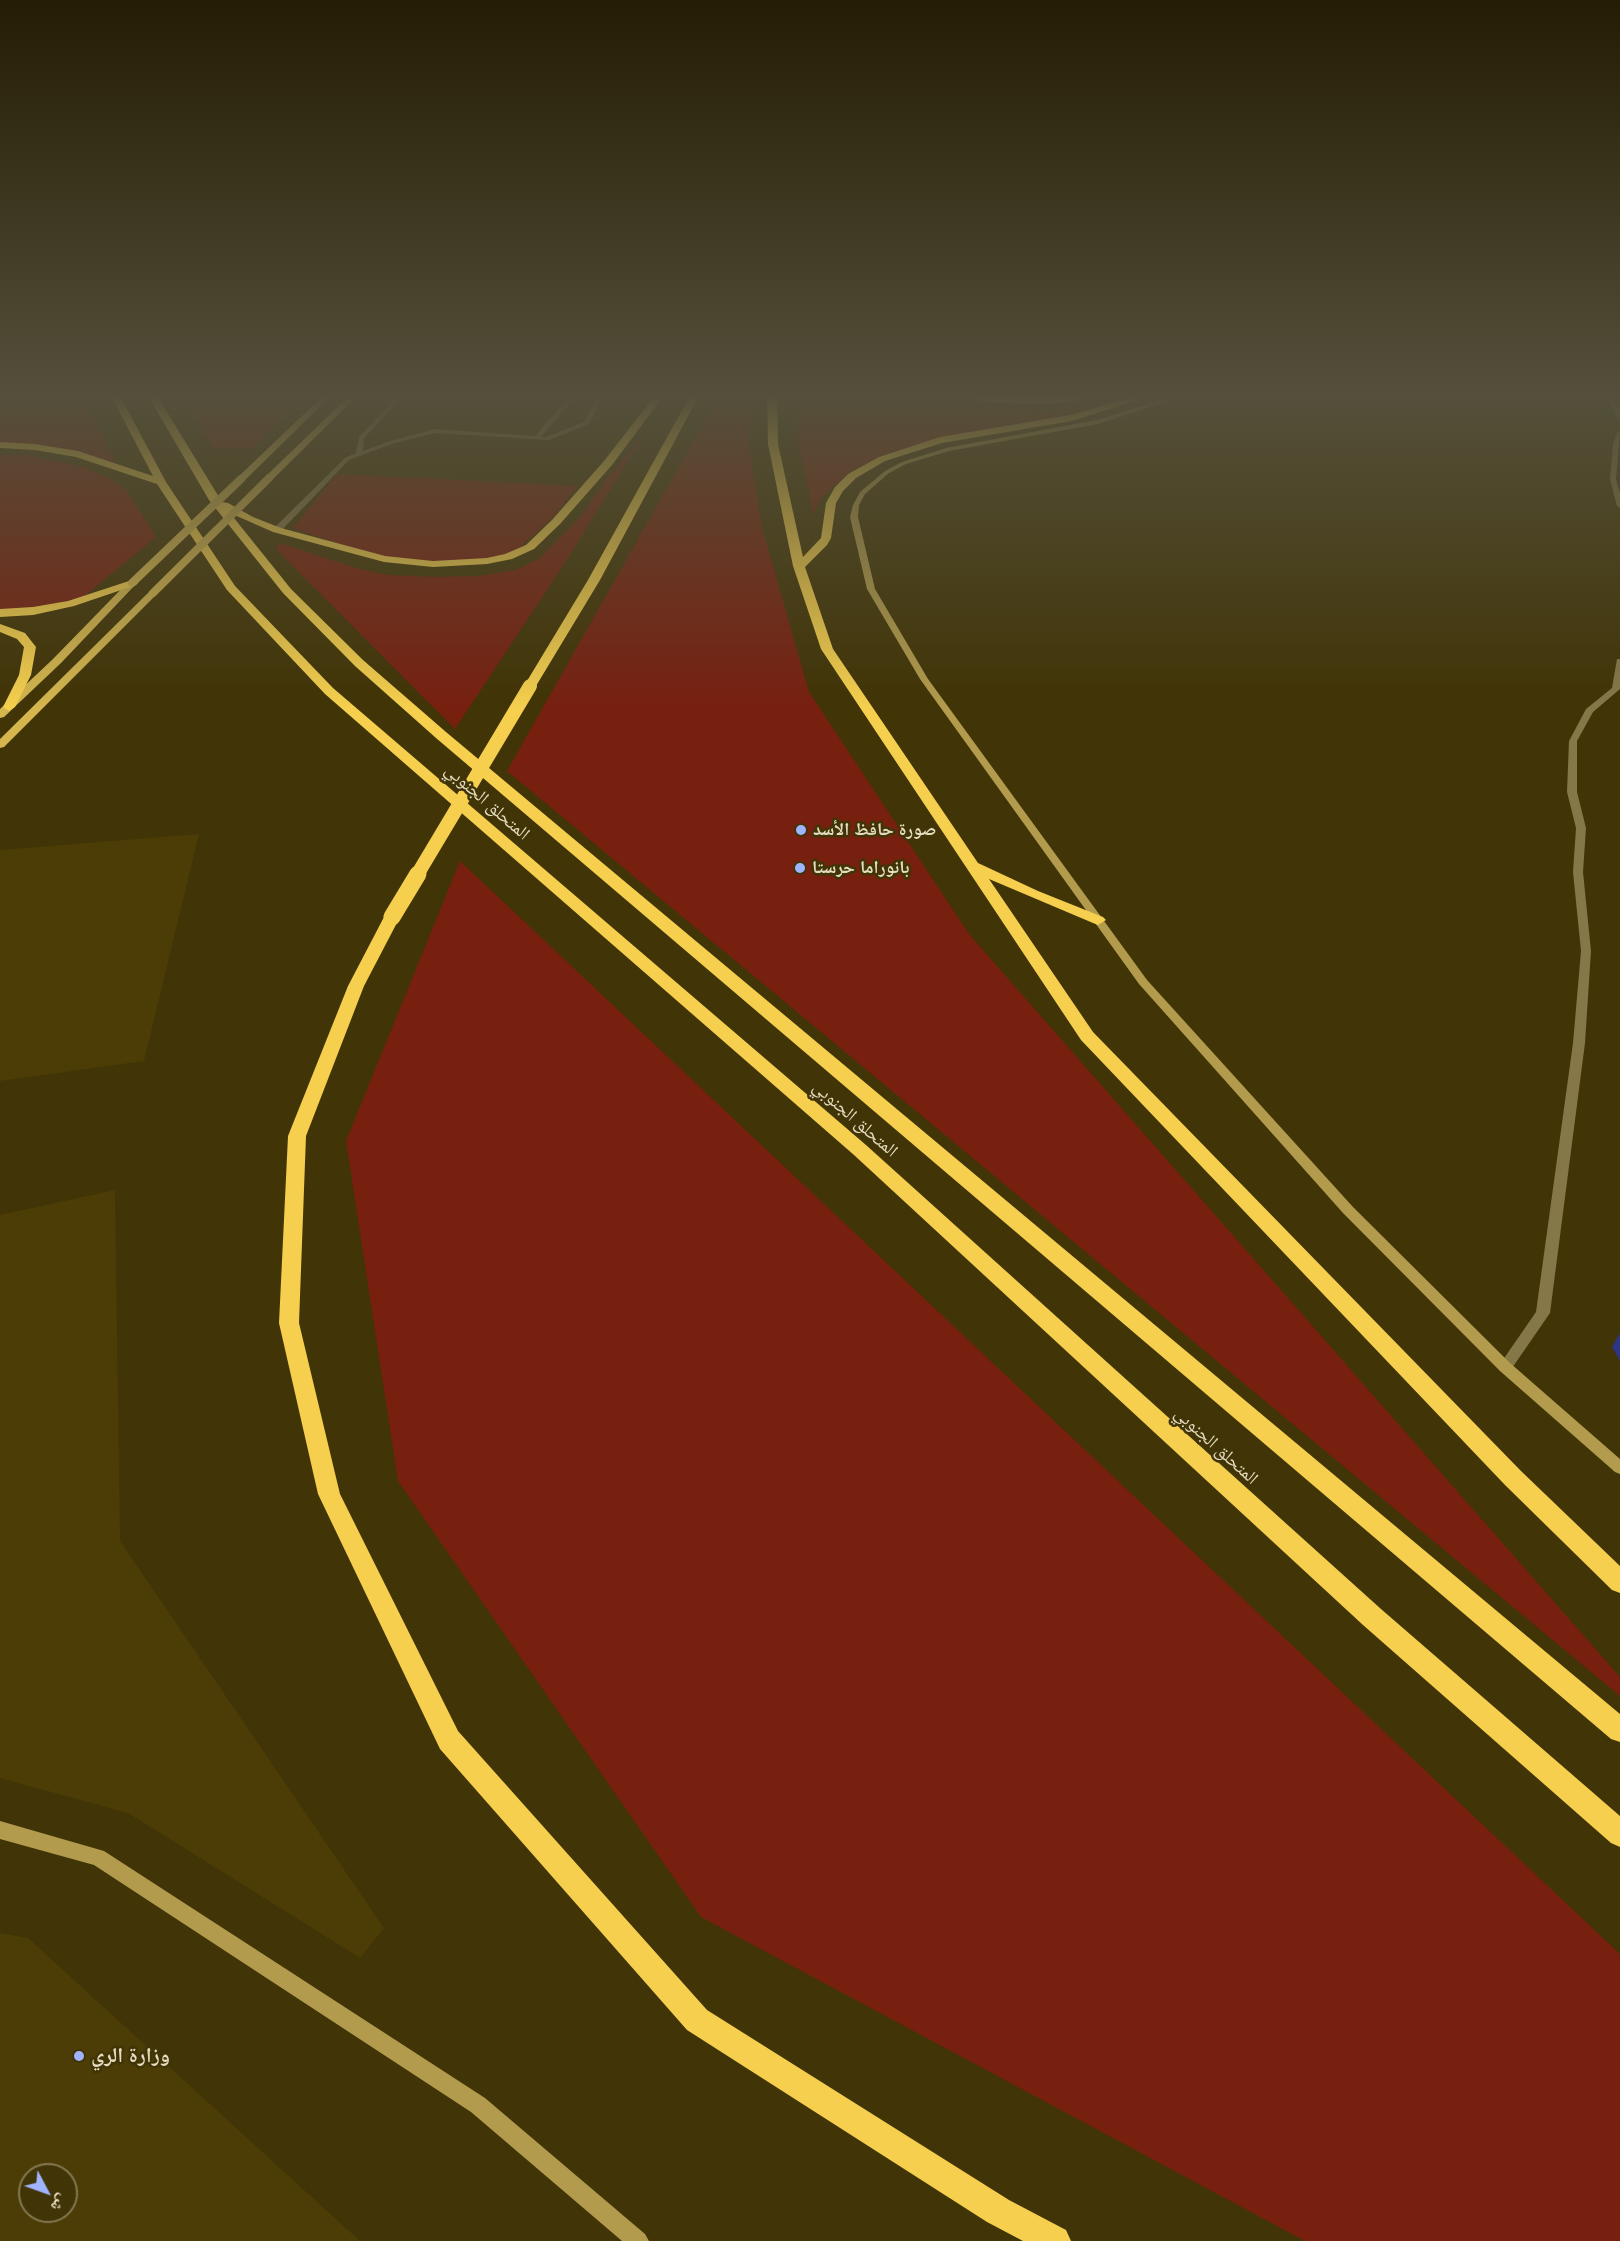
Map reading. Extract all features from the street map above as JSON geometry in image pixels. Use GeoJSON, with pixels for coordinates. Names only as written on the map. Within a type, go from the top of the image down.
{"type":"FeatureCollection","features":[{"type":"Feature","properties":{"kind":"highway","name":"المتحلق الجنوبي"},"geometry":{"type":"LineString","coordinates":[[172,499],[231,588],[329,691],[860,1150],[1372,1617],[1620,1834]]}},
{"type":"Feature","properties":{"kind":"highway","name":"المتحلق الجنوبي"},"geometry":{"type":"LineString","coordinates":[[213,499],[287,591],[359,663],[416,714],[1620,1730]]}},
{"type":"Feature","properties":{"kind":"highway"},"geometry":{"type":"LineString","coordinates":[[214,499],[249,519],[327,545],[399,562],[477,562],[516,554],[535,543],[578,499]]}},
{"type":"Feature","properties":{"kind":"highway"},"geometry":{"type":"LineString","coordinates":[[639,499],[594,580],[392,917],[356,986],[297,1136],[289,1323],[329,1494],[449,1740],[697,2020],[988,2205],[1055,2241]]}},
{"type":"Feature","properties":{"kind":"highway"},"geometry":{"type":"LineString","coordinates":[[785,499],[799,566],[827,649],[1087,1036],[1504,1469],[1620,1582]]}},
{"type":"Feature","properties":{"kind":"highway"},"geometry":{"type":"LineString","coordinates":[[799,566],[822,545],[826,538],[833,499]]}},
{"type":"Feature","properties":{"kind":"highway"},"geometry":{"type":"LineString","coordinates":[[0,613],[52,609],[132,583]]}},
{"type":"Feature","properties":{"kind":"highway"},"geometry":{"type":"LineString","coordinates":[[0,628],[21,636],[30,647],[25,675],[5,711]]}},
{"type":"Feature","properties":{"kind":"highway"},"geometry":{"type":"LineString","coordinates":[[973,866],[1033,894],[1098,920]]}},
{"type":"Feature","properties":{"kind":"main road"},"geometry":{"type":"LineString","coordinates":[[5,711],[132,583],[220,499]]}},
{"type":"Feature","properties":{"kind":"main road"},"geometry":{"type":"LineString","coordinates":[[0,745],[248,499]]}},
{"type":"Feature","properties":{"kind":"main road"},"geometry":{"type":"LineString","coordinates":[[57,661],[82,663]]}},
{"type":"Feature","properties":{"kind":"street"},"geometry":{"type":"LineString","coordinates":[[277,530],[308,499]]}},
{"type":"Feature","properties":{"kind":"street"},"geometry":{"type":"LineString","coordinates":[[860,499],[854,517],[872,590],[924,679],[1143,982],[1348,1210],[1505,1367],[1620,1468]]}},
{"type":"Feature","properties":{"kind":"street"},"geometry":{"type":"LineString","coordinates":[[1505,1367],[1543,1312],[1579,1043],[1586,951],[1578,872],[1581,828],[1572,792],[1573,741],[1589,711],[1616,689],[1620,661]]}},
{"type":"Feature","properties":{"kind":"street"},"geometry":{"type":"LineString","coordinates":[[0,1830],[98,1857],[478,2104],[638,2241]]}},
{"type":"Feature","properties":{"kind":"shaded area"},"geometry":{"type":"Polygon","coordinates":[[[0,499],[132,499],[156,537],[82,598],[57,607],[0,614],[0,499]]]}},
{"type":"Feature","properties":{"kind":"shaded area"},"geometry":{"type":"Polygon","coordinates":[[[317,499],[568,499],[554,516],[517,550],[500,559],[432,563],[376,556],[293,528],[317,499]]]}},
{"type":"Feature","properties":{"kind":"shaded area"},"geometry":{"type":"Polygon","coordinates":[[[593,499],[605,499],[455,729],[276,549],[280,543],[356,568],[388,575],[478,576],[515,570],[539,559],[580,517],[593,499]]]}},
{"type":"Feature","properties":{"kind":"shaded area"},"geometry":{"type":"Polygon","coordinates":[[[661,499],[757,499],[762,527],[809,692],[969,934],[1620,1677],[1620,1696],[507,771],[661,499]]]}},
{"type":"Feature","properties":{"kind":"shaded area"},"geometry":{"type":"Polygon","coordinates":[[[810,499],[821,499],[814,515],[810,499]]]}},
{"type":"Feature","properties":{"kind":"shaded area"},"geometry":{"type":"Polygon","coordinates":[[[199,834],[144,1061],[0,1081],[0,850],[199,834]]]}},
{"type":"Feature","properties":{"kind":"shaded area"},"geometry":{"type":"Polygon","coordinates":[[[460,861],[1620,1954],[1620,2241],[1305,2241],[701,1917],[398,1481],[346,1141],[460,861]]]}},
{"type":"Feature","properties":{"kind":"shaded area"},"geometry":{"type":"Polygon","coordinates":[[[115,1190],[120,1541],[384,1928],[360,1958],[128,1813],[0,1778],[0,1215],[115,1190]]]}},
{"type":"Feature","properties":{"kind":"shaded area","name":"وزارة الري"},"geometry":{"type":"Polygon","coordinates":[[[0,1933],[28,1938],[360,2241],[0,2241],[0,1933]]]}},
{"type":"Feature","properties":{"kind":"place","name":"صورة حافظ الأسد"},"geometry":{"type":"Point","coordinates":[801,830]}},
{"type":"Feature","properties":{"kind":"place","name":"بانوراما حرستا"},"geometry":{"type":"Point","coordinates":[800,868]}},
{"type":"Feature","properties":{"kind":"place","name":"وزارة الري"},"geometry":{"type":"Point","coordinates":[79,2056]}}]}
